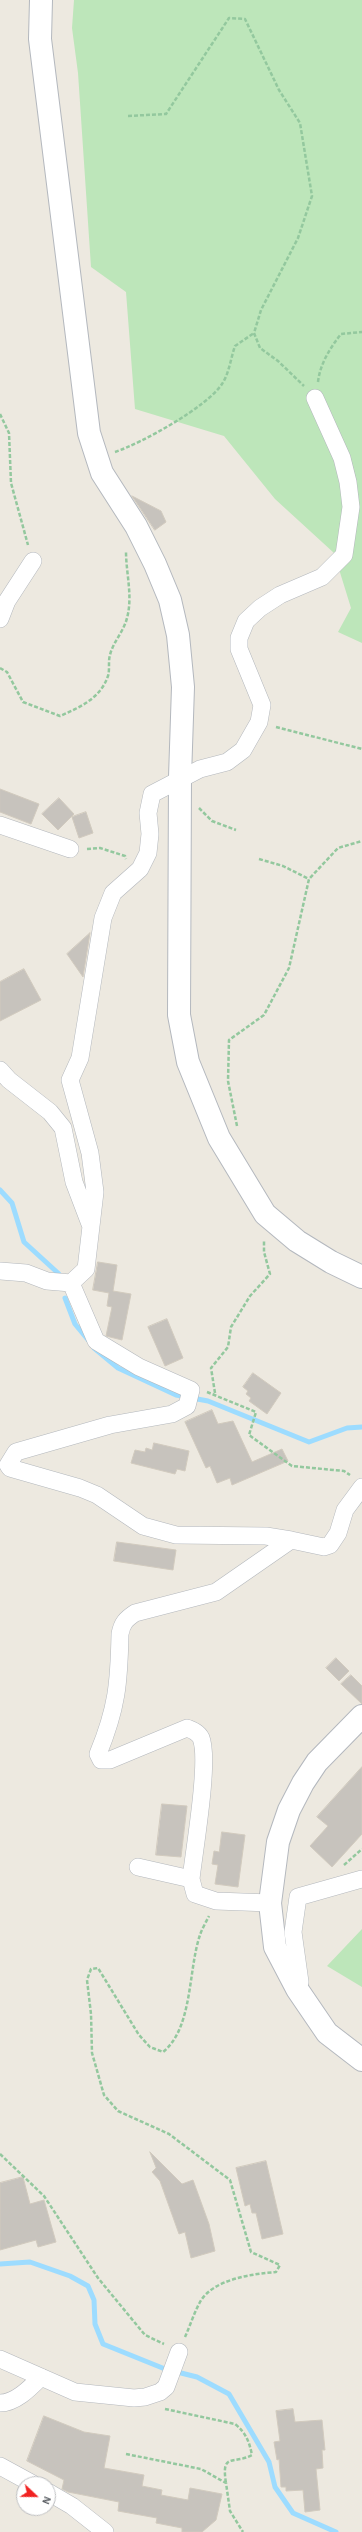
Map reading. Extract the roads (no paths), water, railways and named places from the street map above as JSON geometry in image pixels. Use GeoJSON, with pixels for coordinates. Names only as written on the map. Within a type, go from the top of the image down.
{"type":"FeatureCollection","features":[{"type":"Feature","properties":{"kind":"street"},"geometry":{"type":"LineString","coordinates":[[41,0],[40,39],[89,433],[102,473],[136,526],[170,600],[178,635],[183,687],[180,777],[179,1015],[186,1055],[219,1138],[265,1214],[298,1241],[330,1262],[362,1276]]}},
{"type":"Feature","properties":{"kind":"street"},"geometry":{"type":"LineString","coordinates":[[0,1272],[26,1273],[47,1281],[71,1283],[86,1269],[92,1230],[95,1192],[90,1153],[70,1080],[80,1058],[104,918],[114,893],[140,869],[148,853],[150,798],[152,794],[180,777],[200,769],[227,762],[243,750],[259,722],[262,705],[239,649],[239,638],[246,621],[260,608],[280,595],[322,577],[344,555],[351,507],[348,482],[342,458],[315,398]]}},
{"type":"Feature","properties":{"kind":"street"},"geometry":{"type":"LineString","coordinates":[[0,619],[7,601],[33,561]]}},
{"type":"Feature","properties":{"kind":"street"},"geometry":{"type":"LineString","coordinates":[[0,825],[70,849]]}},
{"type":"Feature","properties":{"kind":"street"},"geometry":{"type":"LineString","coordinates":[[0,1070],[9,1080],[50,1112],[63,1128],[74,1182],[92,1230]]}},
{"type":"Feature","properties":{"kind":"street"},"geometry":{"type":"LineString","coordinates":[[71,1283],[96,1341],[139,1368],[190,1396],[172,1414],[110,1425],[16,1452],[8,1465],[17,1472],[60,1482],[97,1495],[143,1526],[176,1535],[266,1536],[324,1547],[330,1545],[338,1533],[345,1510],[358,1482]]}},
{"type":"Feature","properties":{"kind":"street"},"geometry":{"type":"LineString","coordinates":[[270,1903],[216,1901],[195,1894],[191,1879],[203,1776],[202,1747],[198,1734],[187,1728],[110,1760],[101,1760],[98,1754],[111,1722],[119,1687],[121,1626],[127,1618],[135,1613],[216,1592],[291,1540]]}},
{"type":"Feature","properties":{"kind":"street"},"geometry":{"type":"LineString","coordinates":[[362,1716],[317,1762],[303,1783],[289,1810],[278,1842],[270,1903],[275,1948],[297,1989],[327,2033],[362,2060]]}},
{"type":"Feature","properties":{"kind":"street"},"geometry":{"type":"LineString","coordinates":[[138,1867],[191,1879]]}},
{"type":"Feature","properties":{"kind":"street"},"geometry":{"type":"LineString","coordinates":[[297,1989],[300,1982],[293,1932],[298,1897],[362,1879]]}},
{"type":"Feature","properties":{"kind":"street"},"geometry":{"type":"LineString","coordinates":[[0,2359],[75,2392],[134,2398],[160,2392],[166,2387],[176,2364]]}},
{"type":"Feature","properties":{"kind":"street"},"geometry":{"type":"LineString","coordinates":[[0,2403],[6,2403],[25,2392],[41,2377]]}},
{"type":"Feature","properties":{"kind":"street"},"geometry":{"type":"LineString","coordinates":[[0,2466],[18,2476]]}},
{"type":"Feature","properties":{"kind":"street"},"geometry":{"type":"LineString","coordinates":[[56,2497],[72,2506],[106,2532]]}},
{"type":"Feature","properties":{"kind":"waterway"},"geometry":{"type":"LineString","coordinates":[[0,1190],[12,1203],[24,1242],[59,1274]]}},
{"type":"Feature","properties":{"kind":"waterway"},"geometry":{"type":"LineString","coordinates":[[65,1298],[75,1324],[89,1341]]}},
{"type":"Feature","properties":{"kind":"waterway"},"geometry":{"type":"LineString","coordinates":[[94,1348],[118,1368],[176,1395],[208,1401],[309,1442],[347,1428],[362,1427]]}},
{"type":"Feature","properties":{"kind":"waterway"},"geometry":{"type":"LineString","coordinates":[[0,2264],[30,2262],[70,2276],[88,2286],[94,2300],[95,2324],[103,2344],[165,2369],[197,2377],[229,2394],[269,2462],[275,2487],[293,2513],[336,2532]]}}]}
